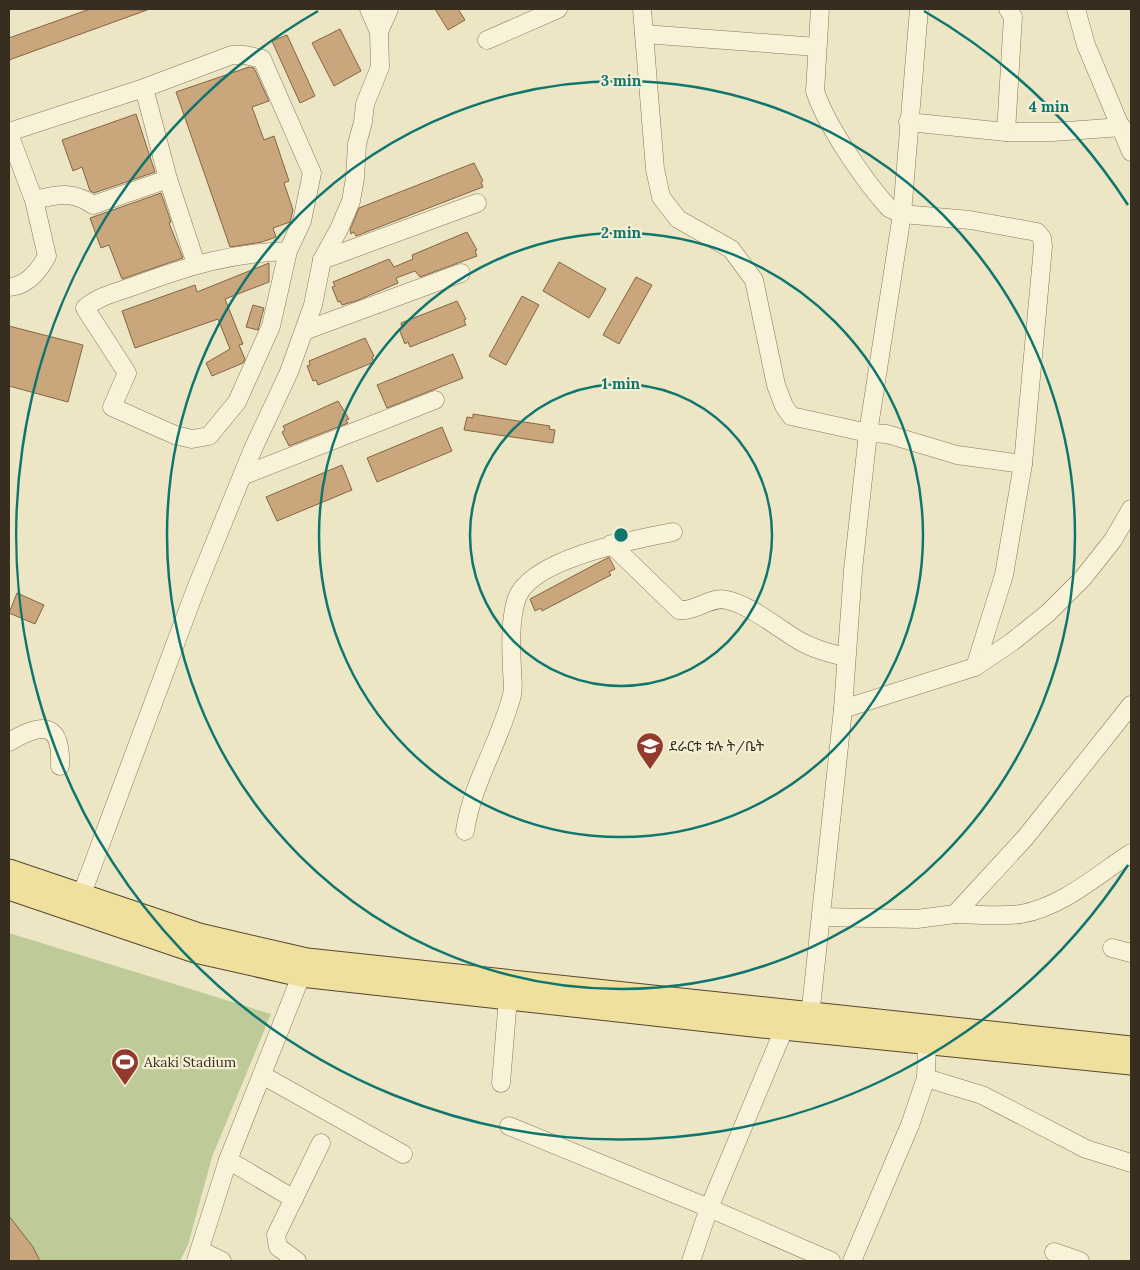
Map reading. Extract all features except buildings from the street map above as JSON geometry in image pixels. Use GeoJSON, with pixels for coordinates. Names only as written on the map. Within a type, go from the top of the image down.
{"type":"FeatureCollection","features":[{"type":"Feature","properties":{"kind":"main road"},"geometry":{"type":"LineString","coordinates":[[9,870],[78,904],[195,952],[301,976],[368,985],[508,998],[784,1029],[809,1023],[1131,1047]]}},
{"type":"Feature","properties":{"kind":"main road"},"geometry":{"type":"LineString","coordinates":[[9,890],[78,904],[307,959],[809,1023],[928,1043],[1131,1064]]}},
{"type":"Feature","properties":{"kind":"street"},"geometry":{"type":"LineString","coordinates":[[78,904],[195,591],[242,476],[289,372],[313,305],[322,260],[339,229],[351,201],[355,178],[357,144],[363,122],[365,104],[380,66],[379,32],[369,9]]}},
{"type":"Feature","properties":{"kind":"street"},"geometry":{"type":"LineString","coordinates":[[379,32],[389,9]]}},
{"type":"Feature","properties":{"kind":"street"},"geometry":{"type":"LineString","coordinates":[[487,40],[558,9]]}},
{"type":"Feature","properties":{"kind":"street"},"geometry":{"type":"LineString","coordinates":[[642,9],[655,169],[661,197],[678,219],[731,249],[754,280],[776,385],[787,412],[792,416],[868,433],[897,436],[957,455],[1023,464]]}},
{"type":"Feature","properties":{"kind":"street"},"geometry":{"type":"LineString","coordinates":[[820,9],[815,91],[838,136],[886,204],[902,214],[970,220],[1037,232],[1042,238],[1043,247],[1023,464],[1004,575],[975,667]]}},
{"type":"Feature","properties":{"kind":"street"},"geometry":{"type":"LineString","coordinates":[[809,1023],[843,709],[846,657],[868,433],[902,214],[908,122],[919,9]]}},
{"type":"Feature","properties":{"kind":"street"},"geometry":{"type":"LineString","coordinates":[[1006,132],[1013,17],[1008,9]]}},
{"type":"Feature","properties":{"kind":"street"},"geometry":{"type":"LineString","coordinates":[[1076,9],[1086,45],[1131,152]]}},
{"type":"Feature","properties":{"kind":"street"},"geometry":{"type":"LineString","coordinates":[[644,34],[817,47]]}},
{"type":"Feature","properties":{"kind":"street"},"geometry":{"type":"LineString","coordinates":[[9,288],[30,279],[40,269],[47,256],[34,200],[9,133],[144,88],[232,55],[245,55],[262,59],[312,173],[302,221],[288,251],[271,326],[237,402],[208,436],[192,439],[175,435],[112,407],[127,373],[85,308],[105,296],[196,264],[256,252],[288,251]]}},
{"type":"Feature","properties":{"kind":"street"},"geometry":{"type":"LineString","coordinates":[[144,88],[168,179],[196,264]]}},
{"type":"Feature","properties":{"kind":"street"},"geometry":{"type":"LineString","coordinates":[[908,122],[1006,132],[1053,132],[1122,127]]}},
{"type":"Feature","properties":{"kind":"street"},"geometry":{"type":"LineString","coordinates":[[34,200],[62,193],[81,196],[92,205],[168,179]]}},
{"type":"Feature","properties":{"kind":"street"},"geometry":{"type":"LineString","coordinates":[[322,260],[477,203]]}},
{"type":"Feature","properties":{"kind":"street"},"geometry":{"type":"LineString","coordinates":[[304,331],[461,273]]}},
{"type":"Feature","properties":{"kind":"street"},"geometry":{"type":"LineString","coordinates":[[242,476],[435,400]]}},
{"type":"Feature","properties":{"kind":"street"},"geometry":{"type":"LineString","coordinates":[[843,709],[975,667],[1027,631],[1083,578],[1113,540],[1131,509]]}},
{"type":"Feature","properties":{"kind":"street"},"geometry":{"type":"LineString","coordinates":[[465,830],[472,796],[499,737],[513,692],[514,618],[516,600],[523,587],[536,574],[611,544],[673,532]]}},
{"type":"Feature","properties":{"kind":"street"},"geometry":{"type":"LineString","coordinates":[[611,544],[679,610],[687,611],[717,600],[725,599],[736,602],[816,649],[846,657]]}},
{"type":"Feature","properties":{"kind":"street"},"geometry":{"type":"LineString","coordinates":[[955,914],[1025,838],[1131,706]]}},
{"type":"Feature","properties":{"kind":"street"},"geometry":{"type":"LineString","coordinates":[[9,742],[40,728],[51,731],[58,740],[61,752],[60,766]]}},
{"type":"Feature","properties":{"kind":"street"},"geometry":{"type":"LineString","coordinates":[[821,917],[918,919],[955,914],[1018,914],[1035,911],[1063,898],[1131,853]]}},
{"type":"Feature","properties":{"kind":"street"},"geometry":{"type":"LineString","coordinates":[[1112,948],[1131,952]]}},
{"type":"Feature","properties":{"kind":"street"},"geometry":{"type":"LineString","coordinates":[[222,1261],[198,1255],[228,1160],[301,976]]}},
{"type":"Feature","properties":{"kind":"street"},"geometry":{"type":"LineString","coordinates":[[501,1083],[508,998]]}},
{"type":"Feature","properties":{"kind":"street"},"geometry":{"type":"LineString","coordinates":[[691,1261],[709,1208],[784,1029]]}},
{"type":"Feature","properties":{"kind":"street"},"geometry":{"type":"LineString","coordinates":[[852,1261],[910,1125],[926,1078],[928,1043]]}},
{"type":"Feature","properties":{"kind":"street"},"geometry":{"type":"LineString","coordinates":[[262,1075],[403,1154]]}},
{"type":"Feature","properties":{"kind":"street"},"geometry":{"type":"LineString","coordinates":[[926,1078],[982,1095],[1086,1149],[1131,1163]]}},
{"type":"Feature","properties":{"kind":"street"},"geometry":{"type":"LineString","coordinates":[[509,1126],[832,1261]]}},
{"type":"Feature","properties":{"kind":"street"},"geometry":{"type":"LineString","coordinates":[[297,1261],[278,1247],[276,1234],[321,1143]]}},
{"type":"Feature","properties":{"kind":"street"},"geometry":{"type":"LineString","coordinates":[[228,1160],[294,1199]]}},
{"type":"Feature","properties":{"kind":"street"},"geometry":{"type":"LineString","coordinates":[[1054,1252],[1080,1261]]}},
{"type":"Feature","properties":{"kind":"green space","name":"Akaki Stadium"},"geometry":{"type":"Polygon","coordinates":[[[9,933],[271,1014],[212,1157],[188,1245],[180,1261],[9,1261],[9,933]]]}},
{"type":"Feature","properties":{"kind":"place","name":"ደራርቱ ቱሉ ት/ቤት"},"geometry":{"type":"Point","coordinates":[650,770]}},
{"type":"Feature","properties":{"kind":"place","name":"Akaki Stadium"},"geometry":{"type":"Point","coordinates":[125,1086]}}]}
